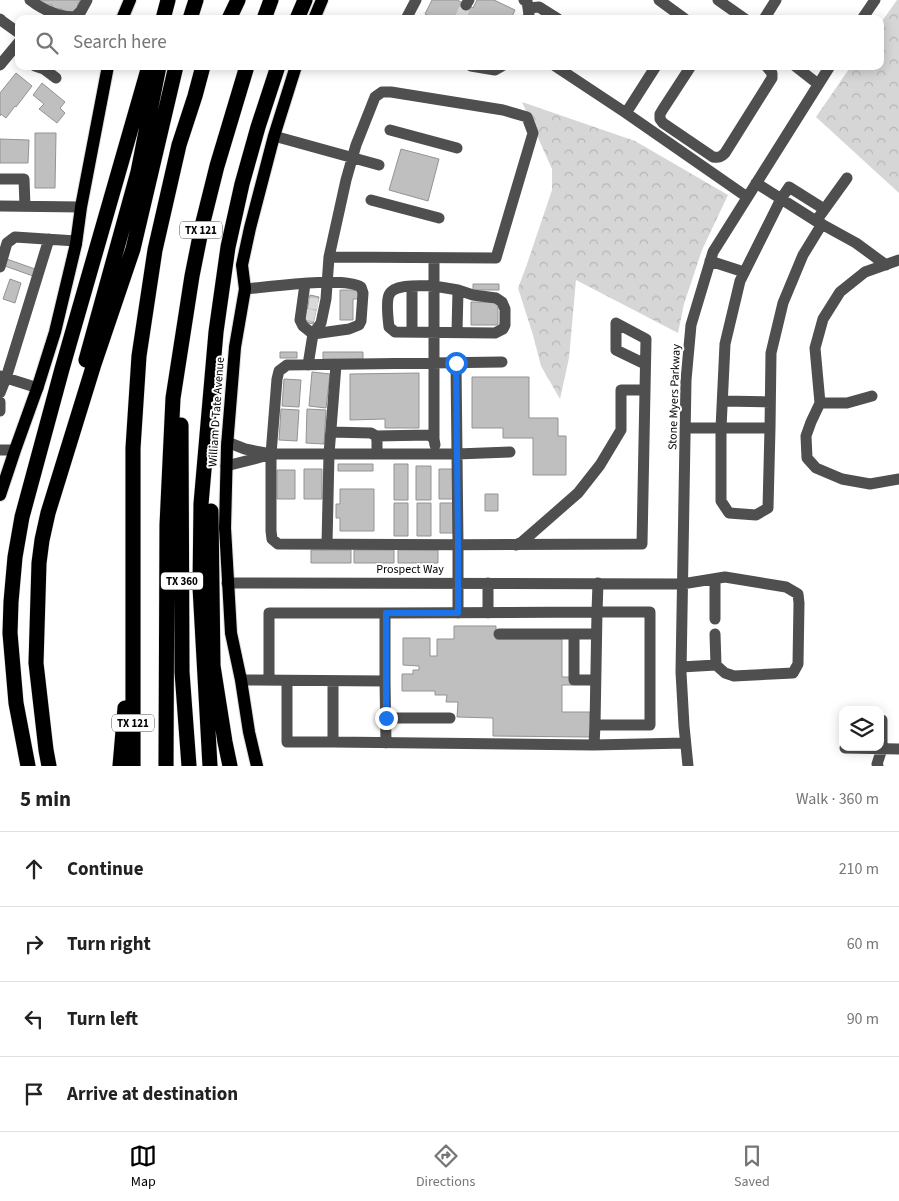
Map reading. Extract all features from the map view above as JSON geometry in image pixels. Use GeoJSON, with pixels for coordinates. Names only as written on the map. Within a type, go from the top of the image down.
{"type":"FeatureCollection","features":[{"type":"Feature","properties":{"kind":"highway"},"geometry":{"type":"LineString","coordinates":[[163,15],[168,0]]}},
{"type":"Feature","properties":{"kind":"highway"},"geometry":{"type":"LineString","coordinates":[[170,15],[174,0]]}},
{"type":"Feature","properties":{"kind":"highway"},"geometry":{"type":"LineString","coordinates":[[191,15],[196,0]]}},
{"type":"Feature","properties":{"kind":"highway"},"geometry":{"type":"LineString","coordinates":[[221,15],[227,0]]}},
{"type":"Feature","properties":{"kind":"highway"},"geometry":{"type":"LineString","coordinates":[[231,15],[238,0]]}},
{"type":"Feature","properties":{"kind":"highway"},"geometry":{"type":"LineString","coordinates":[[266,15],[272,0]]}},
{"type":"Feature","properties":{"kind":"highway"},"geometry":{"type":"LineString","coordinates":[[299,15],[305,0]]}},
{"type":"Feature","properties":{"kind":"highway"},"geometry":{"type":"LineString","coordinates":[[28,766],[16,703],[10,633],[15,557],[22,517],[57,387],[148,70]]}},
{"type":"Feature","properties":{"kind":"highway"},"geometry":{"type":"LineString","coordinates":[[48,513],[46,495],[138,172],[158,70]]}},
{"type":"Feature","properties":{"kind":"highway"},"geometry":{"type":"LineString","coordinates":[[49,766],[36,663],[39,563],[42,540],[48,513],[94,364],[133,249],[175,70]]}},
{"type":"Feature","properties":{"kind":"highway","name":"TX 121"},"geometry":{"type":"LineString","coordinates":[[134,766],[132,680],[133,448],[140,356],[155,250],[179,145],[202,70]]}},
{"type":"Feature","properties":{"kind":"highway","name":"TX 121"},"geometry":{"type":"LineString","coordinates":[[166,766],[167,526],[173,398],[192,276],[202,226],[222,147],[246,70]]}},
{"type":"Feature","properties":{"kind":"highway"},"geometry":{"type":"LineString","coordinates":[[210,766],[200,587],[201,504],[216,332],[228,247],[242,184],[277,70]]}},
{"type":"Feature","properties":{"kind":"highway","name":"TX 360"},"geometry":{"type":"LineString","coordinates":[[173,398],[181,417],[182,672],[189,766]]}},
{"type":"Feature","properties":{"kind":"highway"},"geometry":{"type":"LineString","coordinates":[[206,452],[210,460],[213,666],[230,766]]}},
{"type":"Feature","properties":{"kind":"highway"},"geometry":{"type":"LineString","coordinates":[[120,766],[125,702],[132,680]]}},
{"type":"Feature","properties":{"kind":"main road"},"geometry":{"type":"LineString","coordinates":[[124,15],[130,0]]}},
{"type":"Feature","properties":{"kind":"main road"},"geometry":{"type":"LineString","coordinates":[[316,15],[322,0]]}},
{"type":"Feature","properties":{"kind":"main road"},"geometry":{"type":"LineString","coordinates":[[0,495],[14,450],[38,388],[55,332],[76,241],[107,70]]}},
{"type":"Feature","properties":{"kind":"main road","name":"William D Tate Avenue"},"geometry":{"type":"LineString","coordinates":[[257,766],[231,633],[225,528],[227,442],[234,347],[245,288],[242,265],[274,136],[295,70]]}},
{"type":"Feature","properties":{"kind":"street"},"geometry":{"type":"LineString","coordinates":[[30,0],[49,12],[58,15]]}},
{"type":"Feature","properties":{"kind":"street"},"geometry":{"type":"LineString","coordinates":[[77,15],[87,0]]}},
{"type":"Feature","properties":{"kind":"street"},"geometry":{"type":"LineString","coordinates":[[408,15],[416,0]]}},
{"type":"Feature","properties":{"kind":"street"},"geometry":{"type":"LineString","coordinates":[[659,0],[680,15]]}},
{"type":"Feature","properties":{"kind":"street"},"geometry":{"type":"LineString","coordinates":[[718,0],[740,15]]}},
{"type":"Feature","properties":{"kind":"street"},"geometry":{"type":"LineString","coordinates":[[767,15],[776,0]]}},
{"type":"Feature","properties":{"kind":"street"},"geometry":{"type":"LineString","coordinates":[[865,15],[875,0]]}},
{"type":"Feature","properties":{"kind":"street"},"geometry":{"type":"LineString","coordinates":[[527,9],[539,7],[552,15]]}},
{"type":"Feature","properties":{"kind":"street"},"geometry":{"type":"LineString","coordinates":[[726,15],[730,8]]}},
{"type":"Feature","properties":{"kind":"street"},"geometry":{"type":"LineString","coordinates":[[1,21],[15,30]]}},
{"type":"Feature","properties":{"kind":"street"},"geometry":{"type":"LineString","coordinates":[[0,65],[15,55]]}},
{"type":"Feature","properties":{"kind":"street"},"geometry":{"type":"LineString","coordinates":[[44,70],[56,78]]}},
{"type":"Feature","properties":{"kind":"street"},"geometry":{"type":"LineString","coordinates":[[561,70],[747,197]]}},
{"type":"Feature","properties":{"kind":"street"},"geometry":{"type":"LineString","coordinates":[[626,113],[653,70]]}},
{"type":"Feature","properties":{"kind":"street"},"geometry":{"type":"LineString","coordinates":[[688,70],[660,114],[660,119],[663,123],[713,157],[720,157],[725,153],[772,78],[772,73],[769,70]]}},
{"type":"Feature","properties":{"kind":"street"},"geometry":{"type":"LineString","coordinates":[[801,70],[818,84]]}},
{"type":"Feature","properties":{"kind":"street","name":"Stone Myers Parkway"},"geometry":{"type":"LineString","coordinates":[[688,766],[685,742],[682,667],[682,584],[686,380],[691,326],[713,252],[827,70]]}},
{"type":"Feature","properties":{"kind":"street"},"geometry":{"type":"LineString","coordinates":[[245,288],[328,282],[356,284],[361,287],[363,293],[359,325],[349,329],[313,334],[303,326],[300,320],[312,309],[328,282],[329,257],[352,158],[369,109],[375,97],[382,92],[503,110],[527,117],[533,133],[496,258],[329,257]]}},
{"type":"Feature","properties":{"kind":"street"},"geometry":{"type":"LineString","coordinates":[[390,130],[457,148]]}},
{"type":"Feature","properties":{"kind":"street"},"geometry":{"type":"LineString","coordinates":[[274,136],[379,165]]}},
{"type":"Feature","properties":{"kind":"street"},"geometry":{"type":"LineString","coordinates":[[824,209],[789,187],[781,199],[740,281],[725,344],[722,401],[721,501],[729,513],[756,515],[768,508],[771,353],[783,303],[803,255],[824,209],[847,178]]}},
{"type":"Feature","properties":{"kind":"street"},"geometry":{"type":"LineString","coordinates":[[0,179],[24,179],[24,206]]}},
{"type":"Feature","properties":{"kind":"street"},"geometry":{"type":"LineString","coordinates":[[756,183],[819,223],[856,243],[886,264]]}},
{"type":"Feature","properties":{"kind":"street"},"geometry":{"type":"LineString","coordinates":[[370,200],[439,218]]}},
{"type":"Feature","properties":{"kind":"street"},"geometry":{"type":"LineString","coordinates":[[0,206],[81,206]]}},
{"type":"Feature","properties":{"kind":"street"},"geometry":{"type":"LineString","coordinates":[[0,267],[7,243],[16,237],[76,241]]}},
{"type":"Feature","properties":{"kind":"street"},"geometry":{"type":"LineString","coordinates":[[0,393],[3,377],[49,239]]}},
{"type":"Feature","properties":{"kind":"street"},"geometry":{"type":"LineString","coordinates":[[434,258],[434,439],[436,454]]}},
{"type":"Feature","properties":{"kind":"street"},"geometry":{"type":"LineString","coordinates":[[899,260],[864,272],[840,292],[822,319],[815,348],[820,403],[806,436],[807,458],[816,468],[842,479],[870,484],[899,479]]}},
{"type":"Feature","properties":{"kind":"street"},"geometry":{"type":"LineString","coordinates":[[710,261],[744,272]]}},
{"type":"Feature","properties":{"kind":"street"},"geometry":{"type":"LineString","coordinates":[[305,284],[312,309],[321,323],[313,334],[308,365]]}},
{"type":"Feature","properties":{"kind":"street"},"geometry":{"type":"LineString","coordinates":[[434,286],[496,298],[502,302],[506,309],[506,325],[495,333],[395,332],[389,327],[388,296],[392,290],[400,287],[434,286]]}},
{"type":"Feature","properties":{"kind":"street"},"geometry":{"type":"LineString","coordinates":[[412,287],[412,332]]}},
{"type":"Feature","properties":{"kind":"street"},"geometry":{"type":"LineString","coordinates":[[457,332],[458,290]]}},
{"type":"Feature","properties":{"kind":"street"},"geometry":{"type":"LineString","coordinates":[[502,362],[287,365],[279,371],[271,454],[272,539],[278,544],[642,544],[645,364]]}},
{"type":"Feature","properties":{"kind":"street"},"geometry":{"type":"LineString","coordinates":[[456,363],[458,613]]}},
{"type":"Feature","properties":{"kind":"street"},"geometry":{"type":"LineString","coordinates":[[327,544],[330,432],[336,365]]}},
{"type":"Feature","properties":{"kind":"street"},"geometry":{"type":"LineString","coordinates":[[3,377],[38,388]]}},
{"type":"Feature","properties":{"kind":"street"},"geometry":{"type":"LineString","coordinates":[[516,545],[522,542],[578,493],[600,465],[621,430],[621,390],[645,390]]}},
{"type":"Feature","properties":{"kind":"street"},"geometry":{"type":"LineString","coordinates":[[820,403],[847,403],[872,396]]}},
{"type":"Feature","properties":{"kind":"street"},"geometry":{"type":"LineString","coordinates":[[722,401],[770,402]]}},
{"type":"Feature","properties":{"kind":"street"},"geometry":{"type":"LineString","coordinates":[[0,402],[0,411]]}},
{"type":"Feature","properties":{"kind":"street"},"geometry":{"type":"LineString","coordinates":[[685,428],[770,428]]}},
{"type":"Feature","properties":{"kind":"street"},"geometry":{"type":"LineString","coordinates":[[330,432],[371,433],[376,436],[429,435],[434,439]]}},
{"type":"Feature","properties":{"kind":"street"},"geometry":{"type":"LineString","coordinates":[[376,436],[377,454]]}},
{"type":"Feature","properties":{"kind":"street"},"geometry":{"type":"LineString","coordinates":[[227,442],[245,449],[271,454],[457,454],[510,452]]}},
{"type":"Feature","properties":{"kind":"street"},"geometry":{"type":"LineString","coordinates":[[0,450],[14,450]]}},
{"type":"Feature","properties":{"kind":"street"},"geometry":{"type":"LineString","coordinates":[[226,466],[271,454]]}},
{"type":"Feature","properties":{"kind":"street","name":"Prospect Way"},"geometry":{"type":"LineString","coordinates":[[227,583],[682,584],[725,577],[786,587],[798,594],[798,664],[793,673],[734,676],[725,673],[716,665]]}},
{"type":"Feature","properties":{"kind":"street"},"geometry":{"type":"LineString","coordinates":[[715,579],[715,619]]}},
{"type":"Feature","properties":{"kind":"street"},"geometry":{"type":"LineString","coordinates":[[594,745],[598,583]]}},
{"type":"Feature","properties":{"kind":"street"},"geometry":{"type":"LineString","coordinates":[[488,584],[488,613]]}},
{"type":"Feature","properties":{"kind":"street"},"geometry":{"type":"LineString","coordinates":[[268,680],[269,613],[650,612],[650,724],[595,725]]}},
{"type":"Feature","properties":{"kind":"street"},"geometry":{"type":"LineString","coordinates":[[386,613],[386,743]]}},
{"type":"Feature","properties":{"kind":"street"},"geometry":{"type":"LineString","coordinates":[[499,634],[596,634]]}},
{"type":"Feature","properties":{"kind":"street"},"geometry":{"type":"LineString","coordinates":[[574,634],[574,680],[595,680]]}},
{"type":"Feature","properties":{"kind":"street"},"geometry":{"type":"LineString","coordinates":[[682,667],[716,665],[715,634]]}},
{"type":"Feature","properties":{"kind":"street"},"geometry":{"type":"LineString","coordinates":[[241,680],[385,682]]}},
{"type":"Feature","properties":{"kind":"street"},"geometry":{"type":"LineString","coordinates":[[287,681],[287,742],[594,745],[685,742]]}},
{"type":"Feature","properties":{"kind":"street"},"geometry":{"type":"LineString","coordinates":[[333,681],[333,742]]}},
{"type":"Feature","properties":{"kind":"street"},"geometry":{"type":"LineString","coordinates":[[386,718],[450,718]]}},
{"type":"Feature","properties":{"kind":"street"},"geometry":{"type":"LineString","coordinates":[[884,749],[899,749]]}},
{"type":"Feature","properties":{"kind":"street"},"geometry":{"type":"LineString","coordinates":[[878,766],[881,751]]}},
{"type":"Feature","properties":{"kind":"green space"},"geometry":{"type":"Polygon","coordinates":[[[897,0],[899,0],[899,193],[816,117],[848,70],[884,70],[884,18],[897,0]]]}},
{"type":"Feature","properties":{"kind":"green space"},"geometry":{"type":"Polygon","coordinates":[[[522,102],[635,141],[728,195],[702,250],[684,304],[678,333],[576,280],[569,358],[560,399],[541,366],[518,288],[552,190],[552,169],[522,102]]]}},
{"type":"Feature","properties":{"kind":"building"},"geometry":{"type":"Polygon","coordinates":[[[39,0],[80,0],[80,3],[78,3],[78,10],[75,12],[62,13],[62,9],[54,9],[52,5],[44,5],[39,0]]]}},
{"type":"Feature","properties":{"kind":"building"},"geometry":{"type":"Polygon","coordinates":[[[432,0],[457,0],[473,8],[477,0],[494,0],[515,10],[513,15],[425,14],[432,0]]]}},
{"type":"Feature","properties":{"kind":"building"},"geometry":{"type":"Polygon","coordinates":[[[16,73],[32,86],[6,118],[1,114],[0,116],[0,93],[16,73]]]}},
{"type":"Feature","properties":{"kind":"building"},"geometry":{"type":"Polygon","coordinates":[[[42,83],[65,102],[60,108],[65,113],[57,123],[39,109],[44,104],[33,95],[42,83]]]}},
{"type":"Feature","properties":{"kind":"building"},"geometry":{"type":"Polygon","coordinates":[[[35,133],[56,133],[55,188],[35,188],[35,133]]]}},
{"type":"Feature","properties":{"kind":"building"},"geometry":{"type":"Polygon","coordinates":[[[0,139],[29,140],[28,163],[0,163],[0,139]]]}},
{"type":"Feature","properties":{"kind":"building"},"geometry":{"type":"Polygon","coordinates":[[[401,149],[439,159],[428,201],[389,190],[401,149]]]}},
{"type":"Feature","properties":{"kind":"building"},"geometry":{"type":"Polygon","coordinates":[[[4,258],[35,269],[33,276],[2,265],[4,258]]]}},
{"type":"Feature","properties":{"kind":"building"},"geometry":{"type":"Polygon","coordinates":[[[10,279],[21,283],[15,303],[3,299],[10,279]]]}},
{"type":"Feature","properties":{"kind":"building"},"geometry":{"type":"Polygon","coordinates":[[[473,284],[499,284],[499,290],[473,290],[473,284]]]}},
{"type":"Feature","properties":{"kind":"building"},"geometry":{"type":"Polygon","coordinates":[[[340,290],[359,290],[359,299],[353,299],[353,320],[340,320],[340,290]]]}},
{"type":"Feature","properties":{"kind":"building"},"geometry":{"type":"Polygon","coordinates":[[[310,295],[319,297],[313,324],[305,322],[310,295]]]}},
{"type":"Feature","properties":{"kind":"building"},"geometry":{"type":"Polygon","coordinates":[[[471,302],[498,302],[498,325],[471,325],[471,302]]]}},
{"type":"Feature","properties":{"kind":"building"},"geometry":{"type":"Polygon","coordinates":[[[280,352],[297,352],[297,358],[280,358],[280,352]]]}},
{"type":"Feature","properties":{"kind":"building"},"geometry":{"type":"Polygon","coordinates":[[[323,352],[363,352],[363,359],[323,359],[323,352]]]}},
{"type":"Feature","properties":{"kind":"building"},"geometry":{"type":"Polygon","coordinates":[[[312,372],[330,374],[326,408],[309,406],[312,372]]]}},
{"type":"Feature","properties":{"kind":"building"},"geometry":{"type":"Polygon","coordinates":[[[419,373],[419,428],[385,428],[385,419],[350,420],[350,374],[419,373]]]}},
{"type":"Feature","properties":{"kind":"building"},"geometry":{"type":"Polygon","coordinates":[[[472,377],[529,377],[529,418],[558,418],[558,436],[566,436],[566,475],[533,475],[533,438],[503,438],[503,428],[472,428],[472,377]]]}},
{"type":"Feature","properties":{"kind":"building"},"geometry":{"type":"Polygon","coordinates":[[[284,379],[301,380],[299,407],[282,406],[284,379]]]}},
{"type":"Feature","properties":{"kind":"building"},"geometry":{"type":"Polygon","coordinates":[[[281,409],[299,410],[297,441],[279,440],[281,409]]]}},
{"type":"Feature","properties":{"kind":"building"},"geometry":{"type":"Polygon","coordinates":[[[307,409],[326,410],[324,444],[306,443],[307,409]]]}},
{"type":"Feature","properties":{"kind":"building"},"geometry":{"type":"Polygon","coordinates":[[[338,464],[373,464],[373,471],[338,471],[338,464]]]}},
{"type":"Feature","properties":{"kind":"building"},"geometry":{"type":"Polygon","coordinates":[[[394,464],[408,464],[408,500],[394,500],[394,464]]]}},
{"type":"Feature","properties":{"kind":"building"},"geometry":{"type":"Polygon","coordinates":[[[416,466],[431,466],[431,500],[416,500],[416,466]]]}},
{"type":"Feature","properties":{"kind":"building"},"geometry":{"type":"Polygon","coordinates":[[[304,469],[322,469],[322,499],[304,499],[304,469]]]}},
{"type":"Feature","properties":{"kind":"building"},"geometry":{"type":"Polygon","coordinates":[[[439,469],[453,469],[453,499],[439,499],[439,469]]]}},
{"type":"Feature","properties":{"kind":"building"},"geometry":{"type":"Polygon","coordinates":[[[277,470],[295,470],[295,499],[277,499],[277,470]]]}},
{"type":"Feature","properties":{"kind":"building"},"geometry":{"type":"Polygon","coordinates":[[[340,489],[374,489],[374,531],[340,531],[340,518],[336,518],[336,504],[340,504],[340,489]]]}},
{"type":"Feature","properties":{"kind":"building"},"geometry":{"type":"Polygon","coordinates":[[[485,494],[498,494],[498,511],[485,511],[485,494]]]}},
{"type":"Feature","properties":{"kind":"building"},"geometry":{"type":"Polygon","coordinates":[[[394,503],[408,503],[408,536],[394,536],[394,503]]]}},
{"type":"Feature","properties":{"kind":"building"},"geometry":{"type":"Polygon","coordinates":[[[417,503],[431,503],[431,536],[417,536],[417,503]]]}},
{"type":"Feature","properties":{"kind":"building"},"geometry":{"type":"Polygon","coordinates":[[[440,503],[453,503],[453,533],[440,533],[440,503]]]}},
{"type":"Feature","properties":{"kind":"building"},"geometry":{"type":"Polygon","coordinates":[[[311,550],[351,550],[351,563],[311,563],[311,550]]]}},
{"type":"Feature","properties":{"kind":"building"},"geometry":{"type":"Polygon","coordinates":[[[354,550],[394,550],[394,563],[354,563],[354,550]]]}},
{"type":"Feature","properties":{"kind":"building"},"geometry":{"type":"Polygon","coordinates":[[[398,550],[438,550],[438,563],[398,563],[398,550]]]}},
{"type":"Feature","properties":{"kind":"building"},"geometry":{"type":"Polygon","coordinates":[[[454,626],[496,626],[496,639],[562,639],[562,677],[572,677],[572,685],[562,685],[562,712],[590,712],[590,737],[493,736],[493,718],[457,717],[458,702],[446,702],[447,695],[435,695],[435,691],[402,691],[402,674],[413,674],[413,670],[419,670],[419,666],[403,665],[403,638],[430,638],[430,656],[437,656],[437,639],[454,639],[454,626]]]}},
{"type":"Feature","properties":{"kind":"tunnel"},"geometry":{"type":"LineString","coordinates":[[462,15],[466,5]]}},
{"type":"Feature","properties":{"kind":"tunnel"},"geometry":{"type":"LineString","coordinates":[[309,303],[318,304]]}},
{"type":"Feature","properties":{"kind":"tunnel"},"geometry":{"type":"LineString","coordinates":[[306,314],[315,316]]}},
{"type":"Feature","properties":{"kind":"route"},"geometry":{"type":"LineString","coordinates":[[386,718],[386,613],[458,613],[456,363]]}}]}
